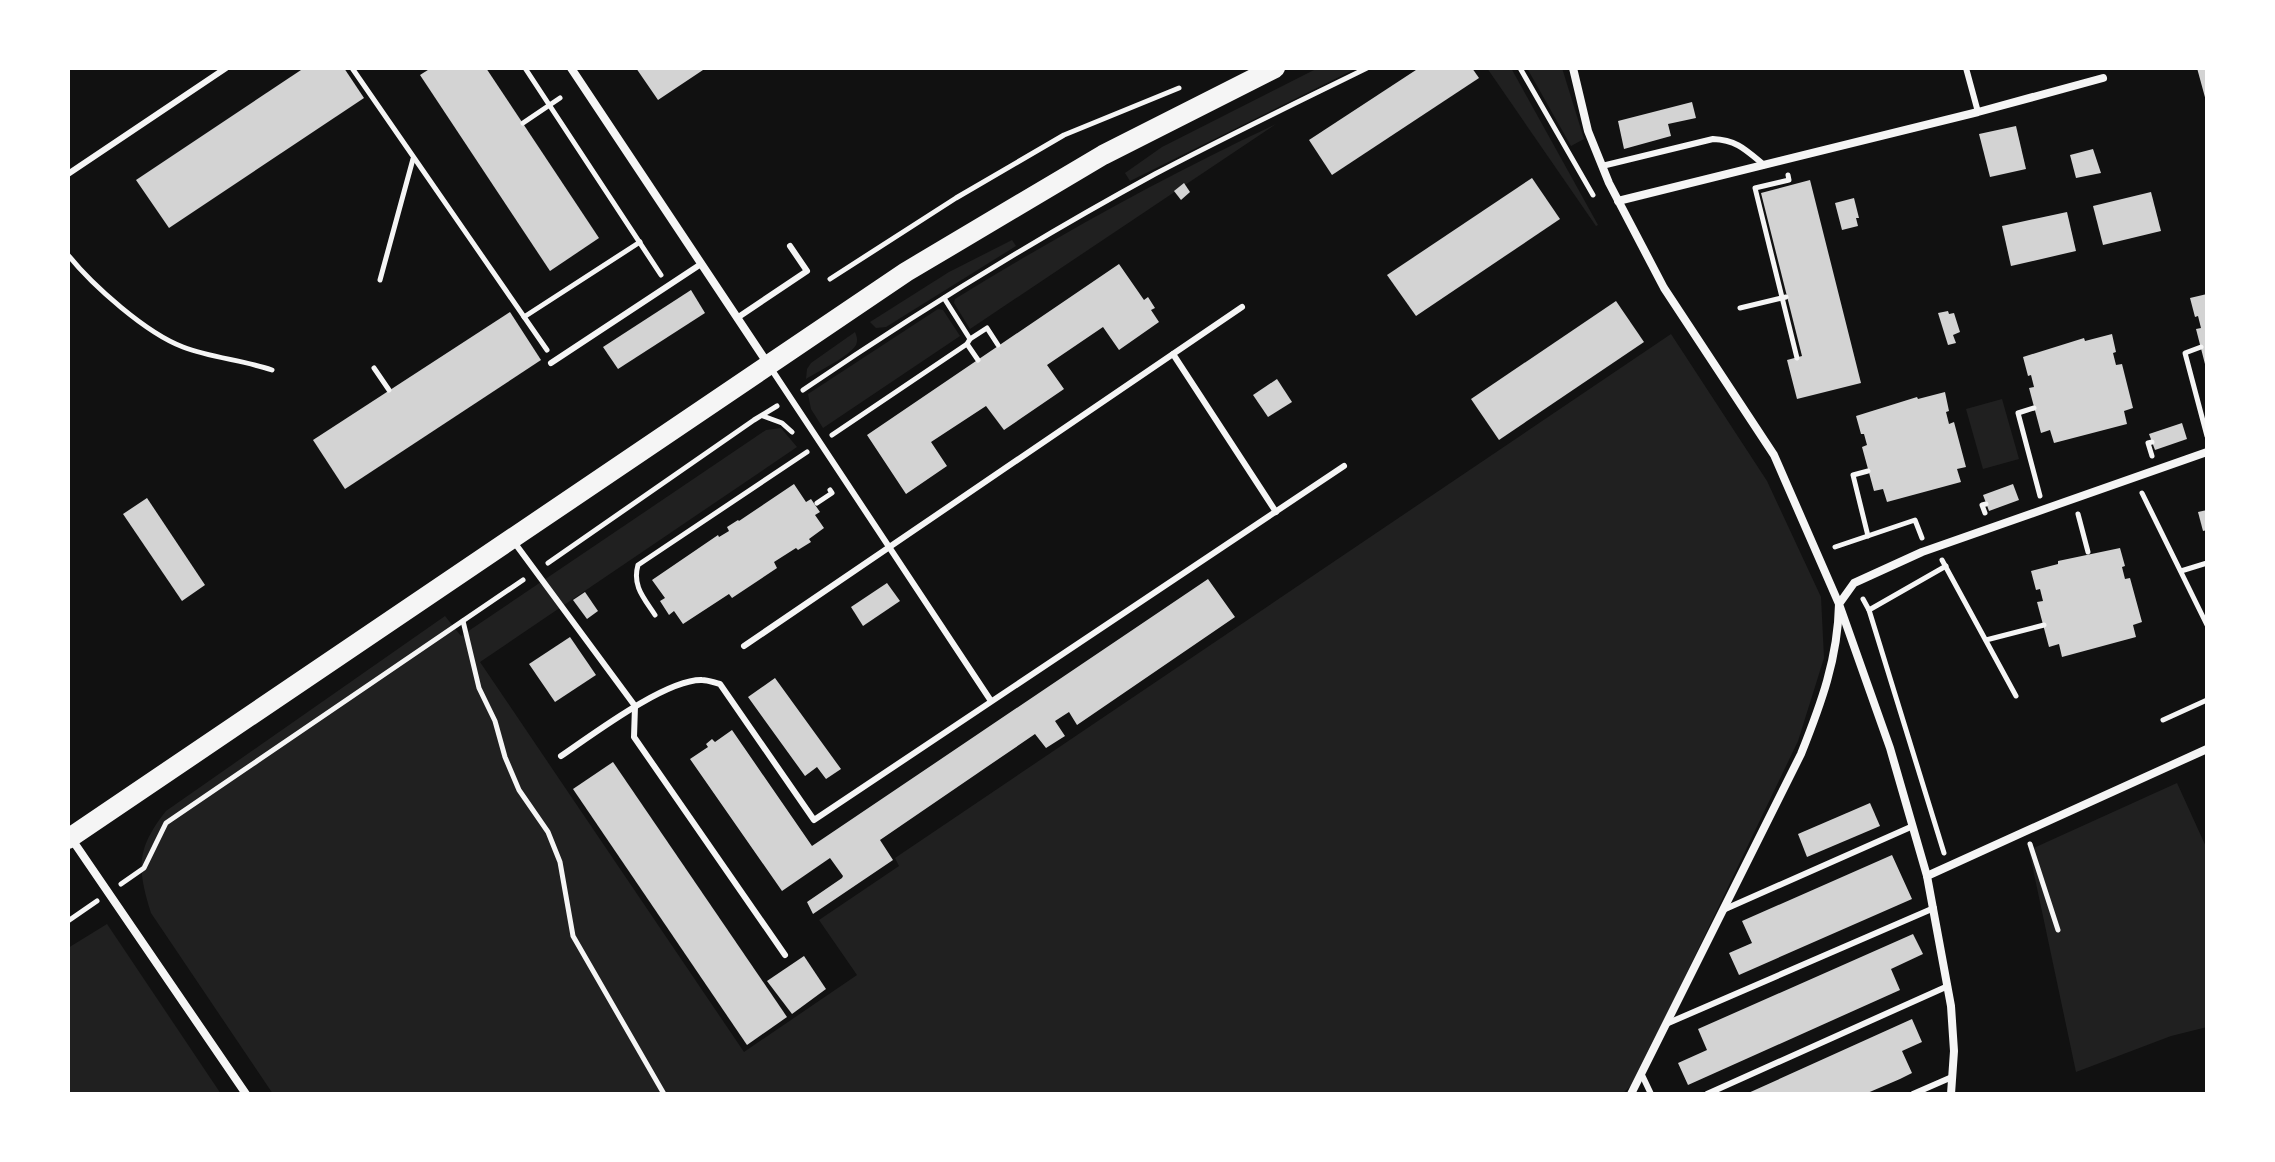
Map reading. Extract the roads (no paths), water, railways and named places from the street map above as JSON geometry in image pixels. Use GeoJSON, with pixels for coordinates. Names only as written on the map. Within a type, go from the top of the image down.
{"type":"FeatureCollection","features":[{"type":"Feature","properties":{"kind":"main road"},"geometry":{"type":"LineString","coordinates":[[69,836],[850,308],[955,241],[1103,155],[1275,68]]}},
{"type":"Feature","properties":{"kind":"street"},"geometry":{"type":"LineString","coordinates":[[571,68],[769,365]]}},
{"type":"Feature","properties":{"kind":"street"},"geometry":{"type":"LineString","coordinates":[[1226,92],[1260,68]]}},
{"type":"Feature","properties":{"kind":"street"},"geometry":{"type":"LineString","coordinates":[[1573,68],[1588,131],[1618,201],[1664,288],[1767,443],[1839,604],[1874,698],[1934,908],[1953,1027],[1951,1094]]}},
{"type":"Feature","properties":{"kind":"street"},"geometry":{"type":"LineString","coordinates":[[1618,201],[2103,78]]}},
{"type":"Feature","properties":{"kind":"street"},"geometry":{"type":"LineString","coordinates":[[1631,1094],[1801,754],[1822,701],[1836,643],[1839,604],[1854,583],[1933,548],[2207,452]]}},
{"type":"Feature","properties":{"kind":"street"},"geometry":{"type":"LineString","coordinates":[[1927,876],[2207,749]]}},
{"type":"Feature","properties":{"kind":"street"},"geometry":{"type":"LineString","coordinates":[[69,836],[246,1094]]}},
{"type":"Feature","properties":{"kind":"lane"},"geometry":{"type":"LineString","coordinates":[[68,174],[226,68]]}},
{"type":"Feature","properties":{"kind":"lane"},"geometry":{"type":"LineString","coordinates":[[1966,68],[1978,112]]}},
{"type":"Feature","properties":{"kind":"lane"},"geometry":{"type":"LineString","coordinates":[[1602,166],[1713,139],[1739,145],[1764,165]]}},
{"type":"Feature","properties":{"kind":"lane"},"geometry":{"type":"LineString","coordinates":[[737,318],[807,271],[790,246]]}},
{"type":"Feature","properties":{"kind":"lane"},"geometry":{"type":"LineString","coordinates":[[552,362],[701,264]]}},
{"type":"Feature","properties":{"kind":"lane"},"geometry":{"type":"LineString","coordinates":[[744,646],[1242,307]]}},
{"type":"Feature","properties":{"kind":"lane"},"geometry":{"type":"LineString","coordinates":[[1173,354],[1276,512]]}},
{"type":"Feature","properties":{"kind":"lane"},"geometry":{"type":"LineString","coordinates":[[769,365],[991,701]]}},
{"type":"Feature","properties":{"kind":"lane"},"geometry":{"type":"LineString","coordinates":[[561,756],[635,706],[682,684],[703,680],[720,684],[814,820],[1344,466]]}},
{"type":"Feature","properties":{"kind":"lane"},"geometry":{"type":"LineString","coordinates":[[511,539],[635,706],[634,737],[785,955]]}},
{"type":"Feature","properties":{"kind":"lane"},"geometry":{"type":"LineString","coordinates":[[1723,910],[1913,826]]}},
{"type":"Feature","properties":{"kind":"lane"},"geometry":{"type":"LineString","coordinates":[[1666,1024],[1934,908]]}},
{"type":"Feature","properties":{"kind":"lane"},"geometry":{"type":"LineString","coordinates":[[1707,1094],[1948,986]]}},
{"type":"Feature","properties":{"kind":"lane"},"geometry":{"type":"LineString","coordinates":[[1642,1075],[1651,1094]]}},
{"type":"Feature","properties":{"kind":"lane"},"geometry":{"type":"LineString","coordinates":[[1913,1094],[1952,1077]]}}]}
